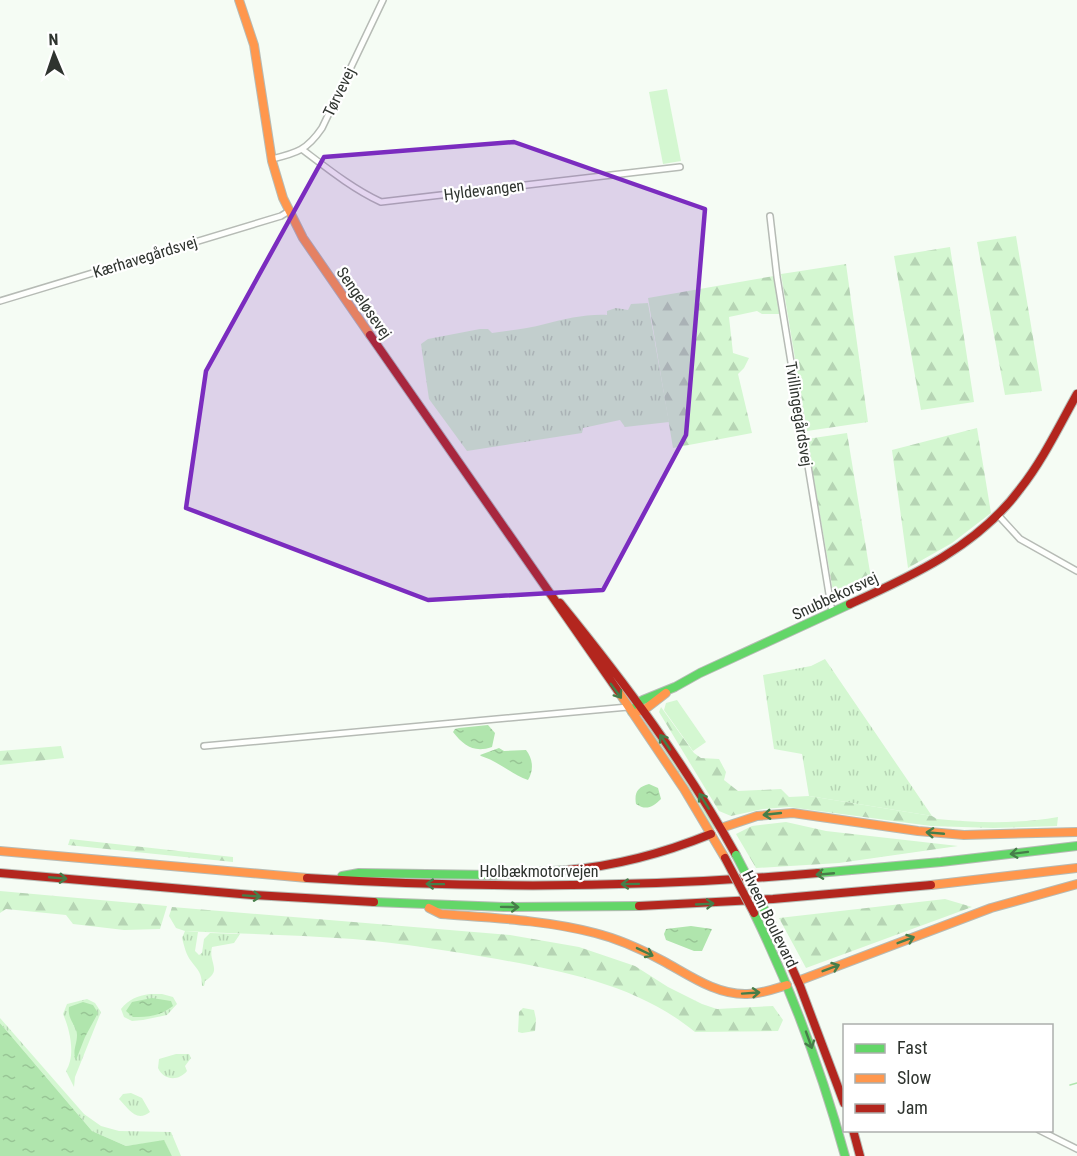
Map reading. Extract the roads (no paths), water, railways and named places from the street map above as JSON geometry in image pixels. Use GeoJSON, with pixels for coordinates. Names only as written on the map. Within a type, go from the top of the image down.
{"type":"FeatureCollection","features":[{"type":"Feature","properties":{"kind":"main road","name":"Sengeløsevej"},"geometry":{"type":"LineString","coordinates":[[239,0],[252,35],[278,185],[303,238],[630,710]]}},
{"type":"Feature","properties":{"kind":"main road","name":"Snubbekorsvej"},"geometry":{"type":"LineString","coordinates":[[639,702],[675,687],[939,560],[964,543],[998,515],[1033,470],[1077,394]]}},
{"type":"Feature","properties":{"kind":"main road","name":"Sengeløsevej"},"geometry":{"type":"LineString","coordinates":[[545,587],[602,653],[639,702]]}},
{"type":"Feature","properties":{"kind":"main road","name":"Snubbekorsvej"},"geometry":{"type":"LineString","coordinates":[[630,710],[644,710],[675,687]]}},
{"type":"Feature","properties":{"kind":"main road"},"geometry":{"type":"LineString","coordinates":[[630,710],[639,702]]}},
{"type":"Feature","properties":{"kind":"main road","name":"Hveen Boulevard"},"geometry":{"type":"LineString","coordinates":[[639,702],[721,828],[773,926],[798,981],[843,1100]]}},
{"type":"Feature","properties":{"kind":"main road","name":"Hveen Boulevard"},"geometry":{"type":"LineString","coordinates":[[630,710],[678,780],[711,834],[761,928],[813,1050],[845,1156]]}},
{"type":"Feature","properties":{"kind":"main road"},"geometry":{"type":"LineString","coordinates":[[321,879],[359,873],[525,873],[593,867],[663,854],[692,843],[721,828],[758,816],[793,813],[918,831],[964,835],[1077,832]]}},
{"type":"Feature","properties":{"kind":"main road","name":"Holbækmotorvejen"},"geometry":{"type":"LineString","coordinates":[[0,850],[238,874],[428,884],[531,886],[668,884],[797,876],[968,860],[1077,846]]}},
{"type":"Feature","properties":{"kind":"main road"},"geometry":{"type":"LineString","coordinates":[[0,873],[236,895],[426,906],[530,908],[671,906],[799,898],[1077,868]]}},
{"type":"Feature","properties":{"kind":"main road"},"geometry":{"type":"LineString","coordinates":[[426,906],[441,914],[544,923],[593,932],[644,951],[705,985],[722,992],[743,994],[760,993],[787,985],[991,908],[1077,884]]}},
{"type":"Feature","properties":{"kind":"main road"},"geometry":{"type":"LineString","coordinates":[[853,1132],[860,1156]]}},
{"type":"Feature","properties":{"kind":"street","name":"Tørvevej"},"geometry":{"type":"LineString","coordinates":[[303,150],[314,141],[322,128],[383,0]]}},
{"type":"Feature","properties":{"kind":"street"},"geometry":{"type":"LineString","coordinates":[[272,159],[303,150]]}},
{"type":"Feature","properties":{"kind":"street","name":"Hyldevangen"},"geometry":{"type":"LineString","coordinates":[[303,150],[381,202],[680,166]]}},
{"type":"Feature","properties":{"kind":"street","name":"Kærhavegårdsvej"},"geometry":{"type":"LineString","coordinates":[[0,301],[289,212]]}},
{"type":"Feature","properties":{"kind":"street","name":"Tvillingegårdsvej"},"geometry":{"type":"LineString","coordinates":[[770,216],[778,288],[831,612]]}},
{"type":"Feature","properties":{"kind":"street"},"geometry":{"type":"LineString","coordinates":[[998,515],[1020,539],[1077,571]]}},
{"type":"Feature","properties":{"kind":"street"},"geometry":{"type":"LineString","coordinates":[[204,746],[630,710]]}},
{"type":"Feature","properties":{"kind":"street"},"geometry":{"type":"LineString","coordinates":[[1041,1132],[1077,1149]]}},
{"type":"Feature","properties":{"kind":"water"},"geometry":{"type":"Polygon","coordinates":[[[488,725],[495,733],[492,747],[486,749],[470,747],[453,732],[459,728],[488,725]]]}},
{"type":"Feature","properties":{"kind":"water"},"geometry":{"type":"Polygon","coordinates":[[[499,748],[504,751],[526,750],[532,765],[528,780],[480,755],[499,748]]]}},
{"type":"Feature","properties":{"kind":"water"},"geometry":{"type":"Polygon","coordinates":[[[649,784],[658,788],[661,799],[646,808],[636,804],[636,793],[640,788],[649,784]]]}},
{"type":"Feature","properties":{"kind":"water"},"geometry":{"type":"Polygon","coordinates":[[[691,926],[712,929],[702,951],[694,951],[666,940],[664,934],[666,929],[691,926]]]}},
{"type":"Feature","properties":{"kind":"water"},"geometry":{"type":"Polygon","coordinates":[[[152,998],[171,1001],[173,1006],[164,1012],[149,1016],[133,1017],[126,1011],[132,1002],[152,998]]]}},
{"type":"Feature","properties":{"kind":"water"},"geometry":{"type":"Polygon","coordinates":[[[83,1002],[93,1005],[98,1013],[76,1060],[74,1054],[77,1031],[69,1015],[69,1007],[83,1002]]]}},
{"type":"Feature","properties":{"kind":"water"},"geometry":{"type":"Polygon","coordinates":[[[0,1023],[92,1131],[126,1146],[164,1140],[172,1156],[0,1156],[0,1023]]]}},
{"type":"Feature","properties":{"kind":"waterway"},"geometry":{"type":"LineString","coordinates":[[1070,1085],[1077,1083]]}}]}
